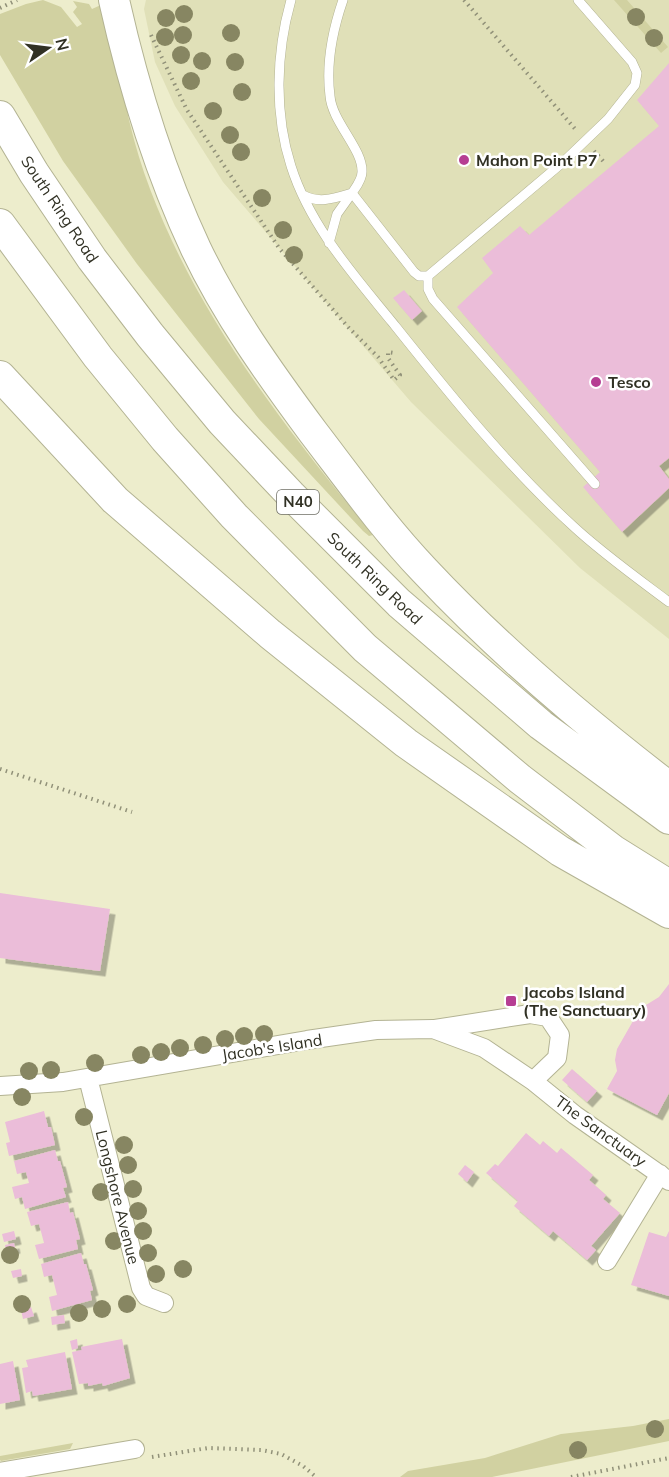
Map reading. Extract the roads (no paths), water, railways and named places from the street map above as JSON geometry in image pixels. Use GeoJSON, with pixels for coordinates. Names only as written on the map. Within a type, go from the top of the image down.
{"type":"FeatureCollection","features":[{"type":"Feature","properties":{"kind":"highway"},"geometry":{"type":"LineString","coordinates":[[114,0],[136,83],[177,205],[196,250],[232,315],[279,387],[357,489],[424,571],[556,696],[669,787]]}},
{"type":"Feature","properties":{"kind":"highway","name":"South Ring Road"},"geometry":{"type":"LineString","coordinates":[[0,116],[34,173],[92,259],[150,335],[222,422],[291,495],[399,603],[541,725],[669,819]]}},
{"type":"Feature","properties":{"kind":"highway"},"geometry":{"type":"LineString","coordinates":[[0,224],[98,357],[165,439],[234,516],[365,648],[520,779],[613,850],[669,885]]}},
{"type":"Feature","properties":{"kind":"highway"},"geometry":{"type":"LineString","coordinates":[[0,376],[115,500],[270,634],[406,743],[560,851],[669,913]]}},
{"type":"Feature","properties":{"kind":"street"},"geometry":{"type":"LineString","coordinates":[[433,1029],[530,1014],[548,1017],[560,1035],[557,1058],[533,1081]]}},
{"type":"Feature","properties":{"kind":"street","name":"Jacob's Island"},"geometry":{"type":"LineString","coordinates":[[0,1086],[63,1082],[376,1030],[433,1029],[484,1048],[533,1081]]}},
{"type":"Feature","properties":{"kind":"street","name":"Longshore Avenue"},"geometry":{"type":"LineString","coordinates":[[88,1078],[141,1288],[147,1296],[164,1303]]}},
{"type":"Feature","properties":{"kind":"street","name":"The Sanctuary"},"geometry":{"type":"LineString","coordinates":[[533,1081],[575,1115],[665,1178]]}},
{"type":"Feature","properties":{"kind":"street"},"geometry":{"type":"LineString","coordinates":[[607,1261],[665,1178]]}},
{"type":"Feature","properties":{"kind":"street"},"geometry":{"type":"LineString","coordinates":[[0,1472],[135,1449]]}},
{"type":"Feature","properties":{"kind":"lane"},"geometry":{"type":"LineString","coordinates":[[291,0],[285,20],[279,63],[280,105],[285,143],[303,195],[329,243],[406,339],[545,500],[574,528],[669,602]]}},
{"type":"Feature","properties":{"kind":"lane"},"geometry":{"type":"LineString","coordinates":[[329,243],[337,214],[359,182],[362,172],[360,163],[335,115],[330,97],[330,62],[337,18],[343,0]]}},
{"type":"Feature","properties":{"kind":"lane"},"geometry":{"type":"LineString","coordinates":[[352,193],[414,272],[419,276],[429,276],[585,141],[631,92],[637,80],[637,73],[632,62],[578,0]]}},
{"type":"Feature","properties":{"kind":"lane"},"geometry":{"type":"LineString","coordinates":[[303,195],[311,200],[320,200],[352,193]]}},
{"type":"Feature","properties":{"kind":"lane"},"geometry":{"type":"LineString","coordinates":[[429,276],[428,289],[433,299],[595,484]]}},
{"type":"Feature","properties":{"kind":"place","name":"Mahon Point P7"},"geometry":{"type":"Point","coordinates":[464,160]}},
{"type":"Feature","properties":{"kind":"place","name":"Tesco"},"geometry":{"type":"Point","coordinates":[596,382]}},
{"type":"Feature","properties":{"kind":"place","name":"Jacobs Island (The Sanctuary)"},"geometry":{"type":"Point","coordinates":[511,1001]}}]}
